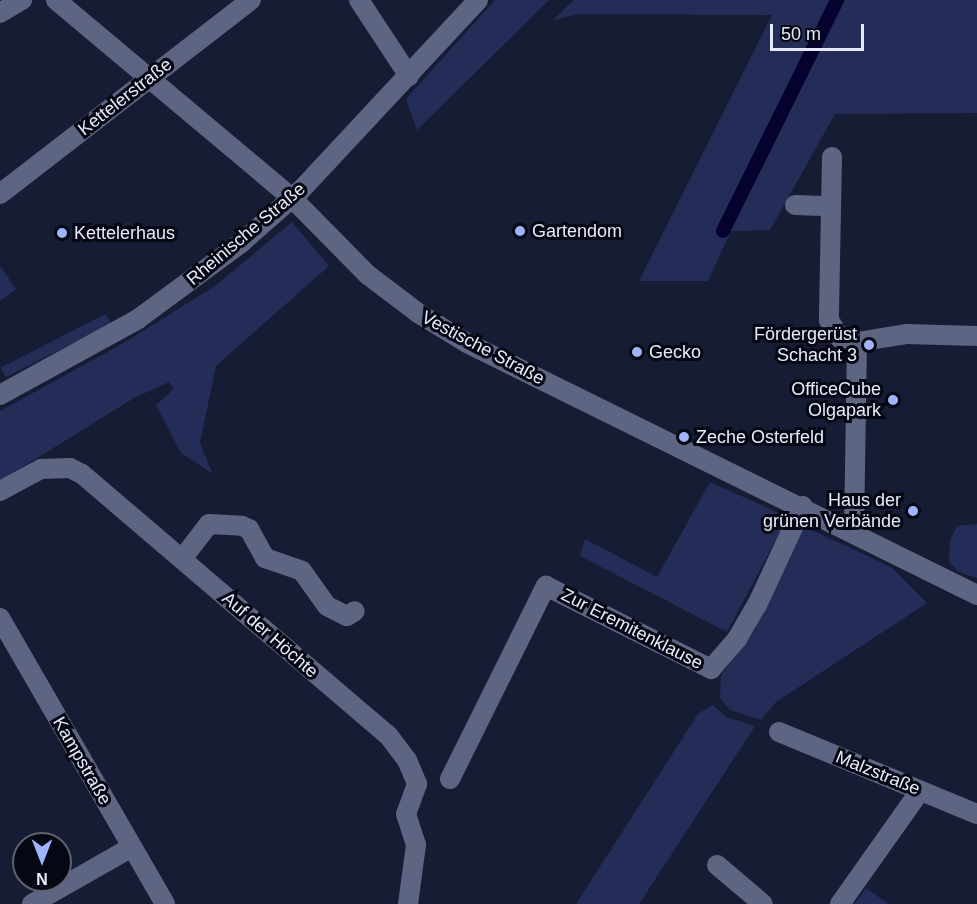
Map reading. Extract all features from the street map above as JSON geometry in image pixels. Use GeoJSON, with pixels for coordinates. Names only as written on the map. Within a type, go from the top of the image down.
{"type":"FeatureCollection","features":[{"type":"Feature","properties":{"kind":"street"},"geometry":{"type":"LineString","coordinates":[[0,13],[22,0]]}},
{"type":"Feature","properties":{"kind":"street","name":"Vestische Straße"},"geometry":{"type":"LineString","coordinates":[[56,0],[292,198],[368,275],[446,330],[680,450],[803,506],[977,595]]}},
{"type":"Feature","properties":{"kind":"street","name":"Kettelerstraße"},"geometry":{"type":"LineString","coordinates":[[0,194],[251,0]]}},
{"type":"Feature","properties":{"kind":"street"},"geometry":{"type":"LineString","coordinates":[[359,0],[409,76]]}},
{"type":"Feature","properties":{"kind":"street","name":"Rheinische Straße"},"geometry":{"type":"LineString","coordinates":[[0,395],[138,319],[241,243],[292,198],[478,0]]}},
{"type":"Feature","properties":{"kind":"street"},"geometry":{"type":"LineString","coordinates":[[832,157],[829,320],[840,338],[857,342],[907,334],[977,336]]}},
{"type":"Feature","properties":{"kind":"street"},"geometry":{"type":"LineString","coordinates":[[795,205],[830,206]]}},
{"type":"Feature","properties":{"kind":"street"},"geometry":{"type":"LineString","coordinates":[[854,532],[857,342]]}},
{"type":"Feature","properties":{"kind":"street","name":"Auf der Höchte"},"geometry":{"type":"LineString","coordinates":[[0,491],[41,469],[70,468],[82,474],[388,735],[407,760],[417,784],[406,814],[416,845],[408,904]]}},
{"type":"Feature","properties":{"kind":"street","name":"Zur Eremitenklause"},"geometry":{"type":"LineString","coordinates":[[450,779],[546,586],[711,669],[737,639],[758,605],[803,506]]}},
{"type":"Feature","properties":{"kind":"street"},"geometry":{"type":"LineString","coordinates":[[182,559],[209,524],[242,526],[249,529],[265,558],[302,571],[327,606],[347,616],[355,612]]}},
{"type":"Feature","properties":{"kind":"street","name":"Kampstraße"},"geometry":{"type":"LineString","coordinates":[[0,618],[165,904]]}},
{"type":"Feature","properties":{"kind":"street","name":"Malzstraße"},"geometry":{"type":"LineString","coordinates":[[779,732],[977,814]]}},
{"type":"Feature","properties":{"kind":"street"},"geometry":{"type":"LineString","coordinates":[[840,904],[920,791]]}},
{"type":"Feature","properties":{"kind":"street"},"geometry":{"type":"LineString","coordinates":[[32,904],[132,847]]}},
{"type":"Feature","properties":{"kind":"street"},"geometry":{"type":"LineString","coordinates":[[717,865],[763,904]]}},
{"type":"Feature","properties":{"kind":"shaded area"},"geometry":{"type":"Polygon","coordinates":[[[495,0],[549,0],[417,130],[406,99],[495,0]]]}},
{"type":"Feature","properties":{"kind":"shaded area"},"geometry":{"type":"Polygon","coordinates":[[[574,0],[977,0],[977,113],[835,114],[770,230],[731,231],[708,281],[639,281],[772,15],[579,14],[553,20],[574,0]]]}},
{"type":"Feature","properties":{"kind":"shaded area"},"geometry":{"type":"Polygon","coordinates":[[[292,222],[329,266],[216,366],[200,443],[212,473],[181,453],[156,405],[174,389],[169,382],[134,398],[0,481],[0,411],[122,344],[215,286],[292,222]]]}},
{"type":"Feature","properties":{"kind":"shaded area"},"geometry":{"type":"Polygon","coordinates":[[[0,266],[16,289],[0,301],[0,266]]]}},
{"type":"Feature","properties":{"kind":"shaded area"},"geometry":{"type":"Polygon","coordinates":[[[106,314],[111,324],[6,377],[1,368],[106,314]]]}},
{"type":"Feature","properties":{"kind":"shaded area"},"geometry":{"type":"Polygon","coordinates":[[[710,482],[788,517],[727,632],[580,556],[585,539],[657,577],[710,482]]]}},
{"type":"Feature","properties":{"kind":"shaded area"},"geometry":{"type":"Polygon","coordinates":[[[977,524],[977,578],[959,572],[949,562],[950,540],[957,526],[977,524]]]}},
{"type":"Feature","properties":{"kind":"shaded area"},"geometry":{"type":"Polygon","coordinates":[[[801,525],[891,567],[927,603],[776,702],[761,720],[730,710],[720,698],[721,675],[753,633],[801,525]]]}},
{"type":"Feature","properties":{"kind":"shaded area"},"geometry":{"type":"Polygon","coordinates":[[[712,705],[727,717],[755,726],[639,904],[576,904],[698,714],[712,705]]]}},
{"type":"Feature","properties":{"kind":"shaded area"},"geometry":{"type":"Polygon","coordinates":[[[866,888],[889,904],[854,904],[866,888]]]}},
{"type":"Feature","properties":{"kind":"waterway"},"geometry":{"type":"LineString","coordinates":[[723,231],[837,0]]}},
{"type":"Feature","properties":{"kind":"place","name":"Gartendom"},"geometry":{"type":"Point","coordinates":[520,231]}},
{"type":"Feature","properties":{"kind":"place","name":"Kettelerhaus"},"geometry":{"type":"Point","coordinates":[62,233]}},
{"type":"Feature","properties":{"kind":"place","name":"Fördergerüst Schacht 3"},"geometry":{"type":"Point","coordinates":[869,345]}},
{"type":"Feature","properties":{"kind":"place","name":"Gecko"},"geometry":{"type":"Point","coordinates":[637,352]}},
{"type":"Feature","properties":{"kind":"place","name":"OfficeCube Olgapark"},"geometry":{"type":"Point","coordinates":[893,400]}},
{"type":"Feature","properties":{"kind":"place","name":"Zeche Osterfeld"},"geometry":{"type":"Point","coordinates":[684,437]}},
{"type":"Feature","properties":{"kind":"place","name":"Haus der grünen Verbände"},"geometry":{"type":"Point","coordinates":[913,511]}}]}
